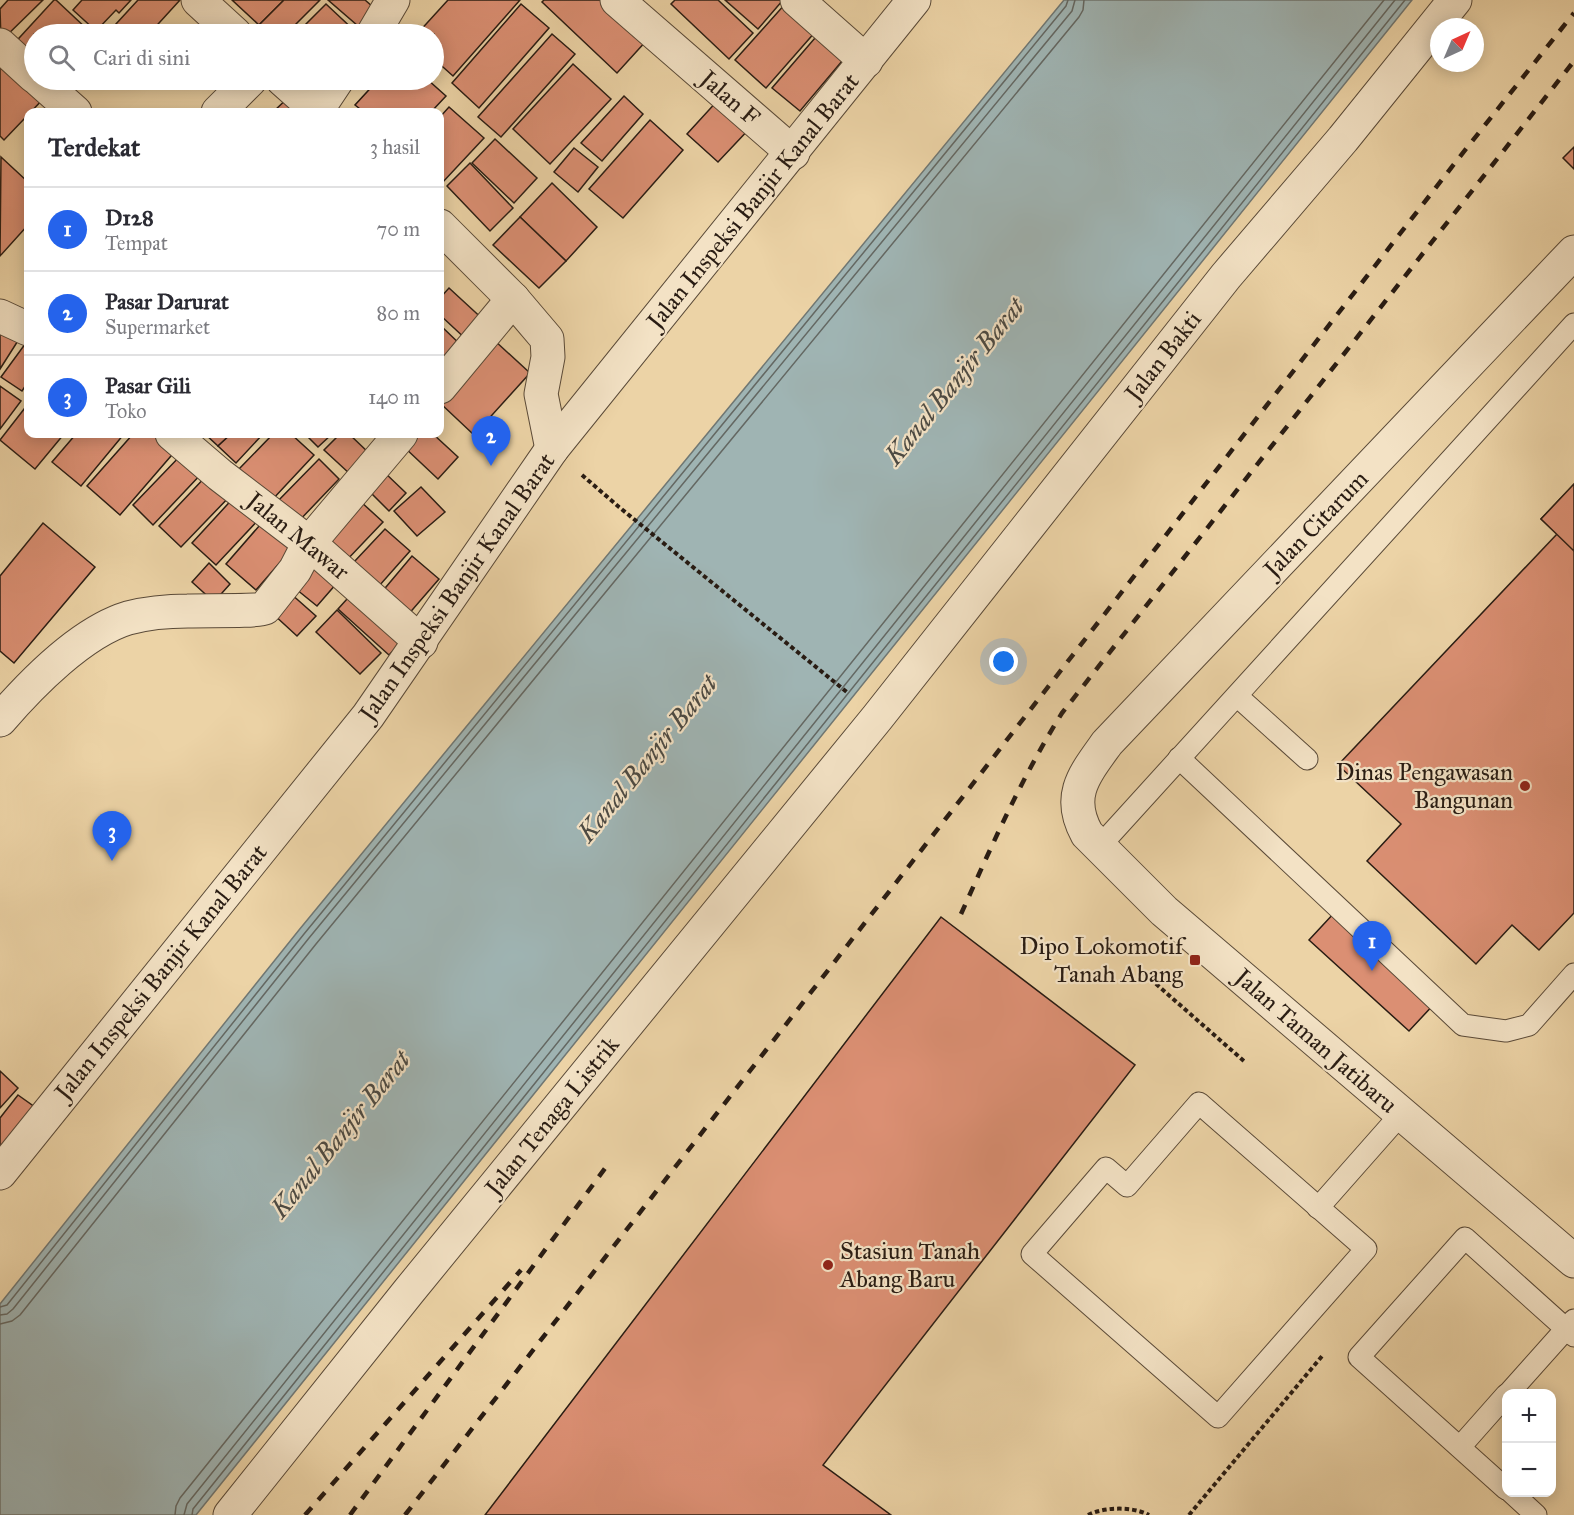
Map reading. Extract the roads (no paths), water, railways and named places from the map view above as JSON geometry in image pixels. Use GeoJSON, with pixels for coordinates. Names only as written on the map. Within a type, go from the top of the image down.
{"type":"FeatureCollection","features":[{"type":"Feature","properties":{"kind":"street"},"geometry":{"type":"LineString","coordinates":[[198,0],[224,24]]}},
{"type":"Feature","properties":{"kind":"street"},"geometry":{"type":"LineString","coordinates":[[379,24],[393,0]]}},
{"type":"Feature","properties":{"kind":"street","name":"Jalan F"},"geometry":{"type":"LineString","coordinates":[[617,0],[793,153]]}},
{"type":"Feature","properties":{"kind":"street"},"geometry":{"type":"LineString","coordinates":[[797,0],[866,61]]}},
{"type":"Feature","properties":{"kind":"street","name":"Jalan Inspeksi Banjir Kanal Barat"},"geometry":{"type":"LineString","coordinates":[[0,1173],[368,716],[552,449],[793,153],[914,0]]}},
{"type":"Feature","properties":{"kind":"street","name":"Jalan Bakti"},"geometry":{"type":"LineString","coordinates":[[867,709],[1226,276],[1342,140],[1455,0]]}},
{"type":"Feature","properties":{"kind":"street"},"geometry":{"type":"LineString","coordinates":[[0,45],[24,67]]}},
{"type":"Feature","properties":{"kind":"street"},"geometry":{"type":"LineString","coordinates":[[50,90],[70,108]]}},
{"type":"Feature","properties":{"kind":"street"},"geometry":{"type":"LineString","coordinates":[[222,108],[240,90]]}},
{"type":"Feature","properties":{"kind":"street"},"geometry":{"type":"LineString","coordinates":[[294,90],[314,108]]}},
{"type":"Feature","properties":{"kind":"street"},"geometry":{"type":"LineString","coordinates":[[320,108],[331,90]]}},
{"type":"Feature","properties":{"kind":"street"},"geometry":{"type":"LineString","coordinates":[[444,230],[513,299],[547,339],[548,357],[541,394],[552,449]]}},
{"type":"Feature","properties":{"kind":"street","name":"Jalan Citarum"},"geometry":{"type":"LineString","coordinates":[[1076,806],[1079,786],[1107,743],[1574,252]]}},
{"type":"Feature","properties":{"kind":"street"},"geometry":{"type":"LineString","coordinates":[[444,382],[513,299]]}},
{"type":"Feature","properties":{"kind":"street","name":"Jalan Mawar"},"geometry":{"type":"LineString","coordinates":[[177,438],[220,475],[309,543],[421,642]]}},
{"type":"Feature","properties":{"kind":"street"},"geometry":{"type":"LineString","coordinates":[[0,720],[45,674],[94,633],[129,618],[174,611],[234,609],[259,611],[265,608],[295,570],[309,543],[398,438]]}},
{"type":"Feature","properties":{"kind":"street","name":"Jalan Tenaga Listrik"},"geometry":{"type":"LineString","coordinates":[[230,1515],[867,709]]}},
{"type":"Feature","properties":{"kind":"street","name":"Jalan Taman Jatibaru"},"geometry":{"type":"LineString","coordinates":[[1076,806],[1087,834],[1164,911],[1574,1262]]}},
{"type":"Feature","properties":{"kind":"lane"},"geometry":{"type":"LineString","coordinates":[[1099,847],[1574,324]]}},
{"type":"Feature","properties":{"kind":"lane"},"geometry":{"type":"LineString","coordinates":[[1237,696],[1307,759]]}},
{"type":"Feature","properties":{"kind":"lane"},"geometry":{"type":"LineString","coordinates":[[1179,759],[1463,1024],[1506,1031],[1529,1025],[1574,974]]}},
{"type":"Feature","properties":{"kind":"lane"},"geometry":{"type":"LineString","coordinates":[[1199,1103],[1318,1208],[1366,1249],[1218,1417],[1032,1254],[1106,1168],[1127,1186],[1199,1103]]}},
{"type":"Feature","properties":{"kind":"lane"},"geometry":{"type":"LineString","coordinates":[[1318,1208],[1401,1114]]}},
{"type":"Feature","properties":{"kind":"lane"},"geometry":{"type":"LineString","coordinates":[[1502,1485],[1359,1357],[1465,1238],[1571,1328],[1512,1389]]}},
{"type":"Feature","properties":{"kind":"lane"},"geometry":{"type":"LineString","coordinates":[[1460,1447],[1502,1400]]}},
{"type":"Feature","properties":{"kind":"lane"},"geometry":{"type":"LineString","coordinates":[[1516,1497],[1536,1515]]}},
{"type":"Feature","properties":{"kind":"water","name":"Kanal Banjir Barat"},"geometry":{"type":"Polygon","coordinates":[[[1064,0],[1412,0],[196,1515],[0,1515],[0,1304],[299,930],[1064,0]]]}},
{"type":"Feature","properties":{"kind":"railway"},"geometry":{"type":"LineString","coordinates":[[405,1515],[1458,159],[1574,13]]}},
{"type":"Feature","properties":{"kind":"railway"},"geometry":{"type":"LineString","coordinates":[[961,914],[1021,787],[1062,713],[1574,61]]}},
{"type":"Feature","properties":{"kind":"railway"},"geometry":{"type":"LineString","coordinates":[[350,1515],[606,1167]]}},
{"type":"Feature","properties":{"kind":"railway"},"geometry":{"type":"LineString","coordinates":[[305,1515],[521,1270]]}},
{"type":"Feature","properties":{"kind":"place","name":"Pasar Darurat"},"geometry":{"type":"Point","coordinates":[491,466]}},
{"type":"Feature","properties":{"kind":"place","name":"Dinas Pengawasan Bangunan"},"geometry":{"type":"Point","coordinates":[1525,786]}},
{"type":"Feature","properties":{"kind":"place","name":"Pasar Gili"},"geometry":{"type":"Point","coordinates":[112,861]}},
{"type":"Feature","properties":{"kind":"place","name":"Dipo Lokomotif Tanah Abang"},"geometry":{"type":"Point","coordinates":[1195,960]}},
{"type":"Feature","properties":{"kind":"place","name":"D128"},"geometry":{"type":"Point","coordinates":[1372,971]}},
{"type":"Feature","properties":{"kind":"place","name":"Stasiun Tanah Abang Baru"},"geometry":{"type":"Point","coordinates":[828,1265]}}]}
